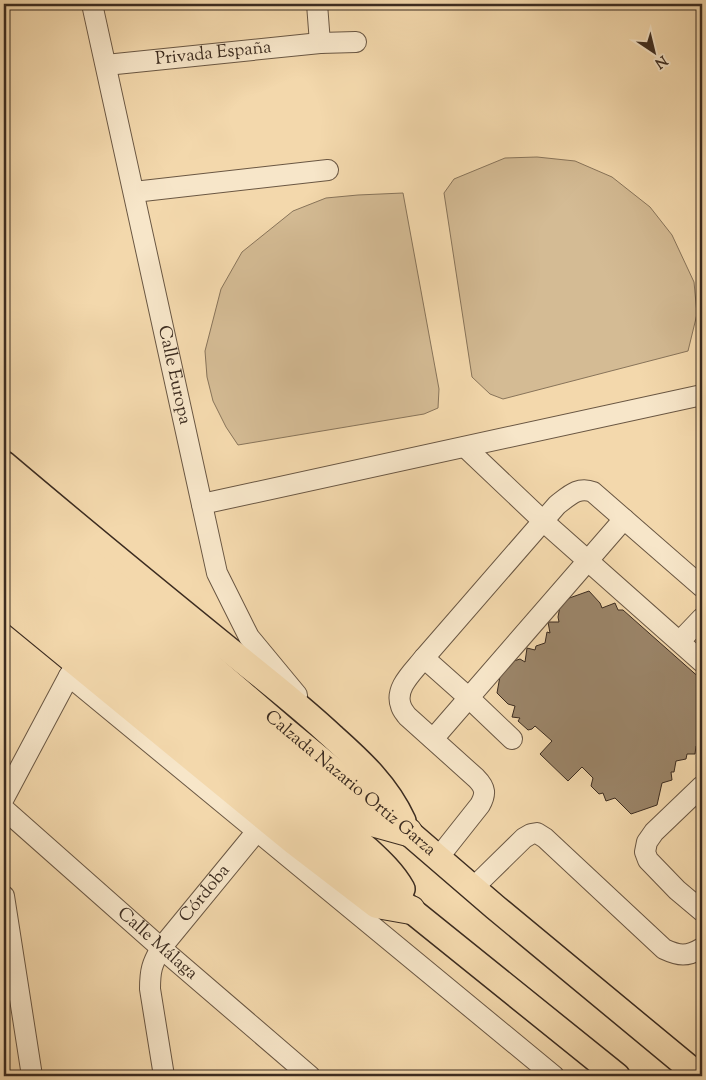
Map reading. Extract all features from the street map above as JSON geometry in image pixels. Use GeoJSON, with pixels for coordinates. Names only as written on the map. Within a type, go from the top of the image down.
{"type":"FeatureCollection","features":[{"type":"Feature","properties":{"kind":"highway"},"geometry":{"type":"LineString","coordinates":[[4,519],[306,775],[372,822],[408,832]]}},
{"type":"Feature","properties":{"kind":"highway"},"geometry":{"type":"LineString","coordinates":[[4,602],[73,670],[370,898],[378,904],[411,910]]}},
{"type":"Feature","properties":{"kind":"main road"},"geometry":{"type":"LineString","coordinates":[[4,464],[316,721],[360,761],[375,776],[390,796],[408,832]]}},
{"type":"Feature","properties":{"kind":"main road","name":"Calzada Nazario Ortiz Garza"},"geometry":{"type":"LineString","coordinates":[[4,488],[286,731],[698,1076]]}},
{"type":"Feature","properties":{"kind":"main road"},"geometry":{"type":"LineString","coordinates":[[4,544],[374,855],[397,880],[411,910]]}},
{"type":"Feature","properties":{"kind":"main road"},"geometry":{"type":"LineString","coordinates":[[4,570],[411,910],[617,1076]]}},
{"type":"Feature","properties":{"kind":"street","name":"Calle Europa"},"geometry":{"type":"LineString","coordinates":[[92,4],[217,573],[249,637],[296,693],[316,721]]}},
{"type":"Feature","properties":{"kind":"street"},"geometry":{"type":"LineString","coordinates":[[317,4],[320,43]]}},
{"type":"Feature","properties":{"kind":"street","name":"Privada España"},"geometry":{"type":"LineString","coordinates":[[106,65],[320,43],[356,42]]}},
{"type":"Feature","properties":{"kind":"street"},"geometry":{"type":"LineString","coordinates":[[134,192],[328,170]]}},
{"type":"Feature","properties":{"kind":"street"},"geometry":{"type":"LineString","coordinates":[[202,504],[702,395]]}},
{"type":"Feature","properties":{"kind":"street"},"geometry":{"type":"LineString","coordinates":[[465,447],[543,521],[702,662]]}},
{"type":"Feature","properties":{"kind":"street"},"geometry":{"type":"LineString","coordinates":[[438,858],[480,806],[484,798],[484,790],[482,784],[476,778],[407,716],[401,707],[399,694],[405,681],[424,658],[557,505],[575,492],[587,489],[593,492],[702,587]]}},
{"type":"Feature","properties":{"kind":"street"},"geometry":{"type":"LineString","coordinates":[[433,739],[624,519]]}},
{"type":"Feature","properties":{"kind":"street"},"geometry":{"type":"LineString","coordinates":[[680,641],[702,618]]}},
{"type":"Feature","properties":{"kind":"street"},"geometry":{"type":"LineString","coordinates":[[424,658],[512,739]]}},
{"type":"Feature","properties":{"kind":"street"},"geometry":{"type":"LineString","coordinates":[[4,798],[73,670],[257,831],[549,1075]]}},
{"type":"Feature","properties":{"kind":"street"},"geometry":{"type":"LineString","coordinates":[[702,786],[654,832],[647,842],[645,852],[648,860],[677,890],[702,911]]}},
{"type":"Feature","properties":{"kind":"street","name":"Calle Málaga"},"geometry":{"type":"LineString","coordinates":[[4,809],[161,948],[310,1076]]}},
{"type":"Feature","properties":{"kind":"street","name":"Córdoba"},"geometry":{"type":"LineString","coordinates":[[164,1076],[150,989],[152,965],[161,948],[257,831]]}},
{"type":"Feature","properties":{"kind":"street"},"geometry":{"type":"LineString","coordinates":[[473,888],[524,838],[530,834],[537,833],[545,838],[664,949],[674,954],[683,955],[693,953],[702,948]]}},
{"type":"Feature","properties":{"kind":"street"},"geometry":{"type":"LineString","coordinates":[[4,896],[32,1076]]}},
{"type":"Feature","properties":{"kind":"shaded area"},"geometry":{"type":"Polygon","coordinates":[[[537,157],[575,161],[612,177],[650,207],[672,235],[694,282],[697,314],[688,351],[503,399],[490,394],[472,377],[444,193],[454,179],[505,158],[537,157]]]}},
{"type":"Feature","properties":{"kind":"shaded area"},"geometry":{"type":"Polygon","coordinates":[[[403,193],[439,389],[438,408],[424,414],[238,445],[226,427],[213,401],[207,377],[205,351],[221,289],[242,252],[293,211],[326,198],[403,193]]]}},
{"type":"Feature","properties":{"kind":"building"},"geometry":{"type":"Polygon","coordinates":[[[589,591],[602,608],[615,603],[618,610],[623,610],[702,680],[702,745],[696,746],[695,754],[687,754],[686,759],[676,761],[674,772],[671,772],[672,780],[662,783],[657,805],[631,814],[615,798],[606,801],[603,793],[599,794],[591,786],[593,778],[582,767],[568,781],[540,754],[552,741],[535,726],[528,730],[518,721],[520,718],[512,717],[515,706],[508,704],[497,693],[502,665],[520,659],[525,662],[527,648],[535,650],[536,646],[545,643],[547,632],[550,633],[548,622],[559,622],[561,601],[589,591]]]}}]}
